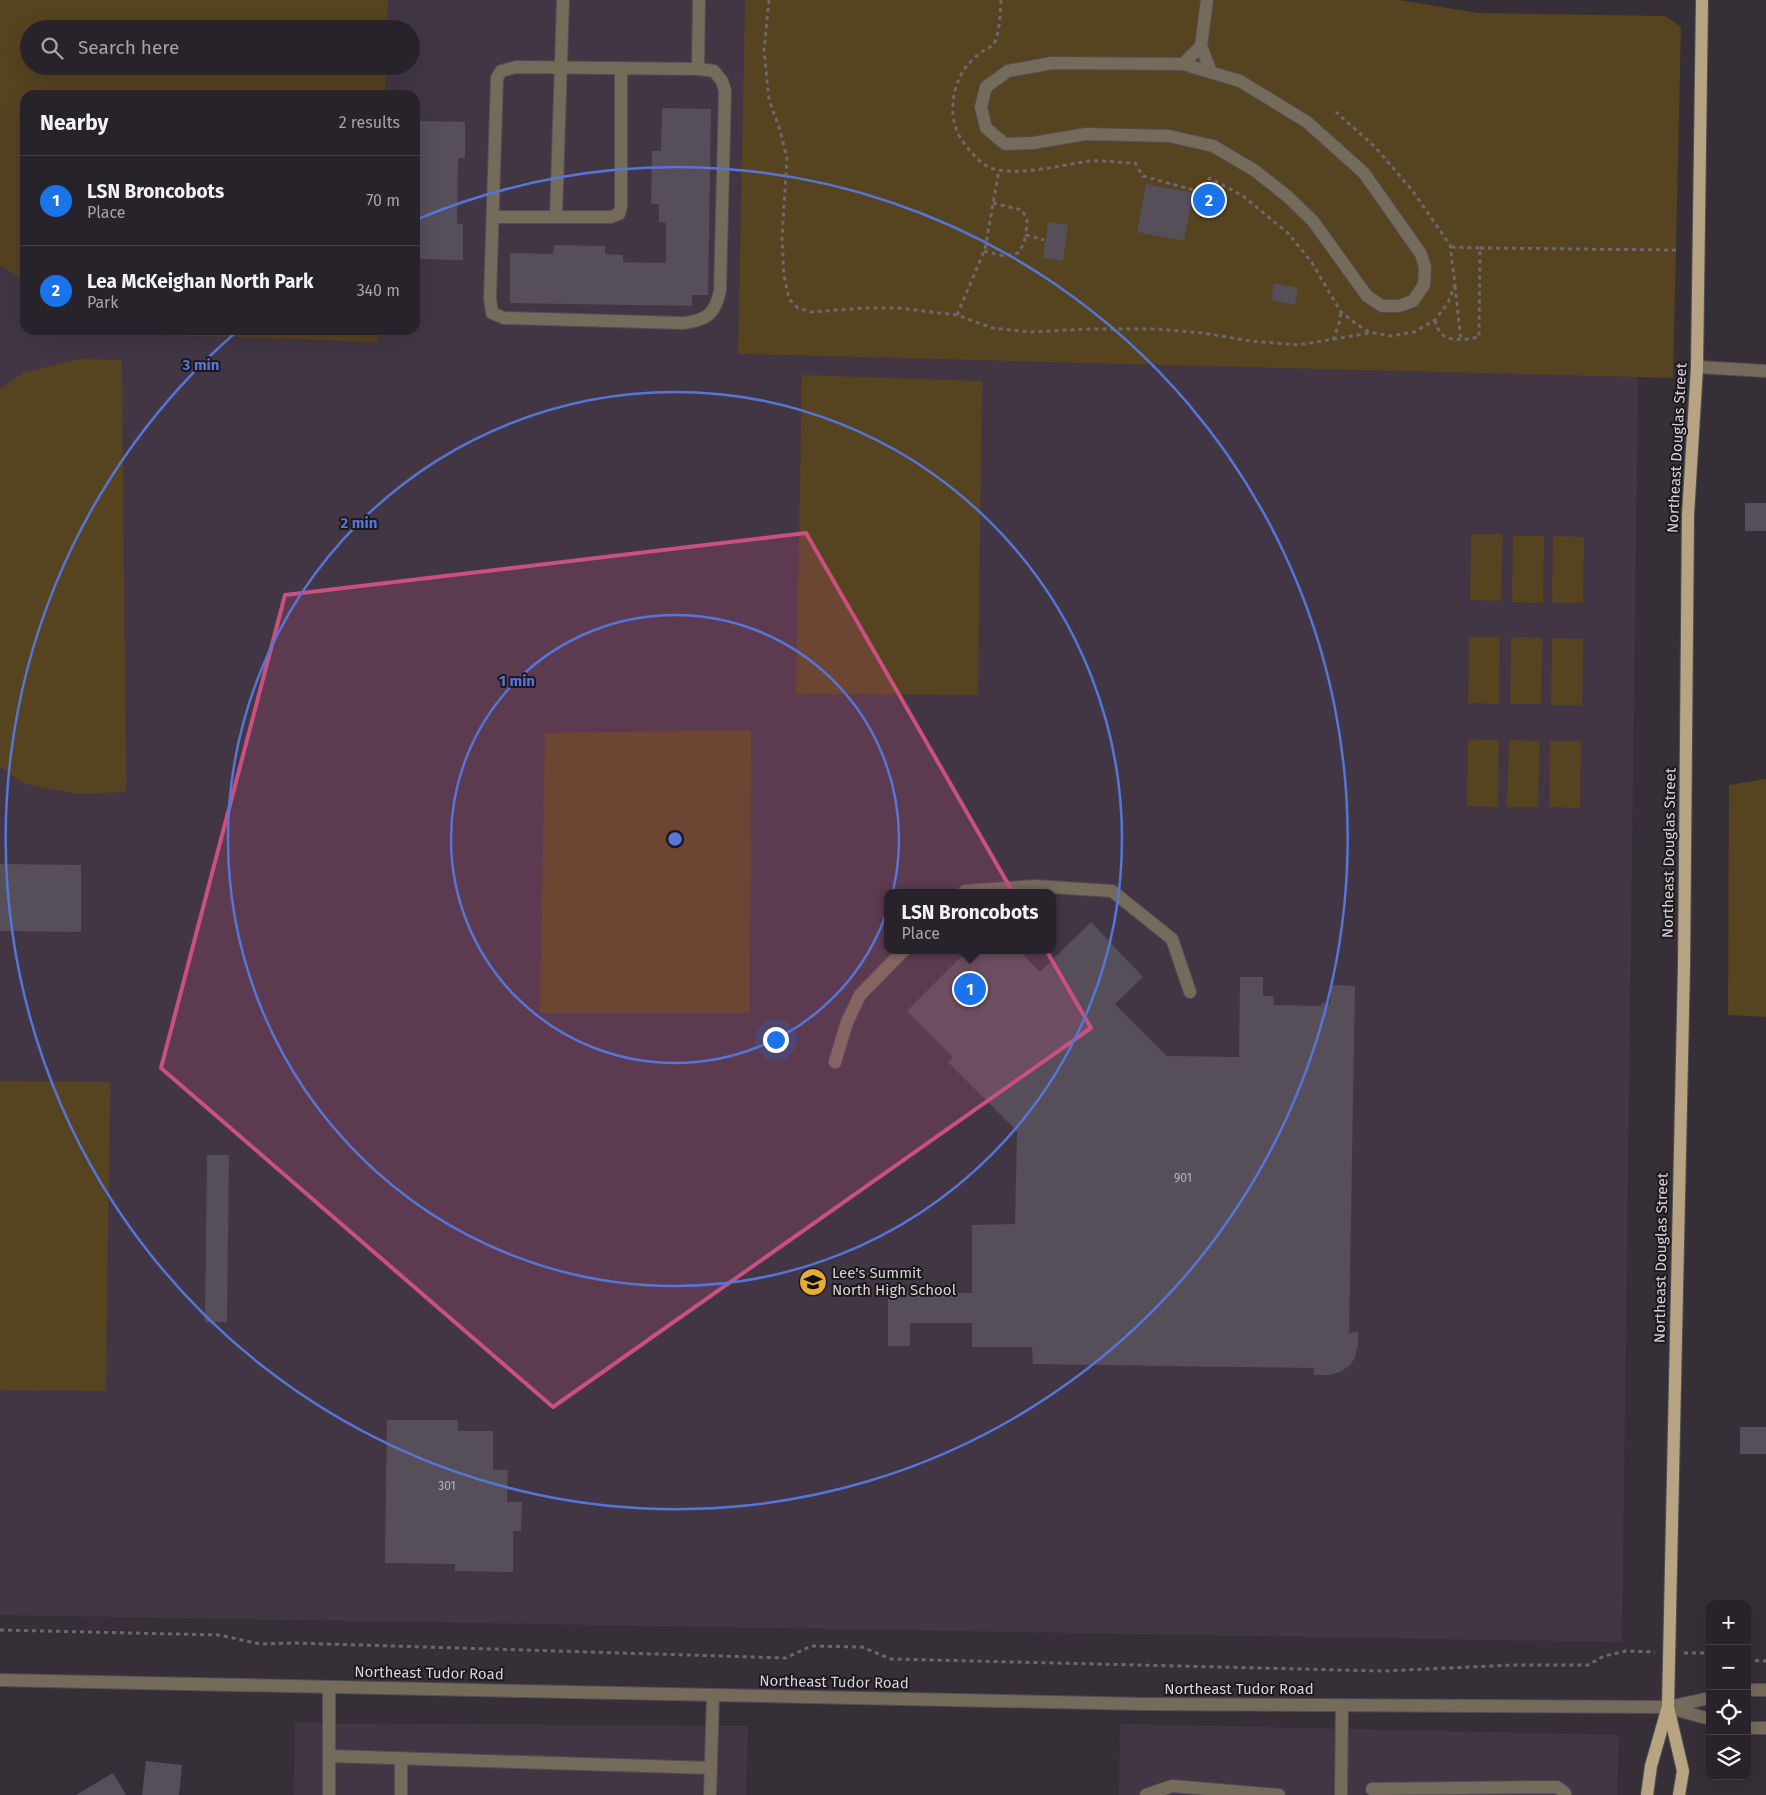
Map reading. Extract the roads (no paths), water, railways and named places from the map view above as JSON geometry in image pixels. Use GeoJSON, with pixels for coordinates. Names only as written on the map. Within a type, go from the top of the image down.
{"type":"FeatureCollection","features":[{"type":"Feature","properties":{"kind":"main road","name":"Northeast Douglas Street"},"geometry":{"type":"LineString","coordinates":[[1679,1795],[1683,1771],[1668,1707],[1684,966],[1688,515],[1697,367],[1702,0]]}},
{"type":"Feature","properties":{"kind":"main road","name":"Northeast Douglas Street"},"geometry":{"type":"LineString","coordinates":[[1646,1795],[1651,1766],[1668,1707]]}},
{"type":"Feature","properties":{"kind":"street"},"geometry":{"type":"LineString","coordinates":[[556,216],[563,0]]}},
{"type":"Feature","properties":{"kind":"street"},"geometry":{"type":"LineString","coordinates":[[698,69],[699,0]]}},
{"type":"Feature","properties":{"kind":"street"},"geometry":{"type":"LineString","coordinates":[[1207,0],[1201,46],[1211,72]]}},
{"type":"Feature","properties":{"kind":"street"},"geometry":{"type":"LineString","coordinates":[[1183,64],[1201,46]]}},
{"type":"Feature","properties":{"kind":"street"},"geometry":{"type":"LineString","coordinates":[[1052,63],[1183,64],[1240,81],[1307,122],[1364,173],[1421,254],[1425,267],[1424,285],[1413,301],[1400,306],[1382,306],[1367,296],[1307,214],[1288,196],[1254,170],[1213,146],[1169,136],[1086,134],[1033,143],[1005,144],[986,128],[981,106],[986,87],[1008,71],[1052,63]]}},
{"type":"Feature","properties":{"kind":"street"},"geometry":{"type":"LineString","coordinates":[[516,67],[561,68],[698,69],[714,71],[722,81],[725,91],[720,291],[716,306],[710,314],[698,321],[684,323],[504,318],[492,313],[497,78],[502,70],[516,67]]}},
{"type":"Feature","properties":{"kind":"street"},"geometry":{"type":"LineString","coordinates":[[493,216],[611,217],[619,214],[621,208],[621,68]]}},
{"type":"Feature","properties":{"kind":"street"},"geometry":{"type":"LineString","coordinates":[[1697,367],[1766,371]]}},
{"type":"Feature","properties":{"kind":"street"},"geometry":{"type":"LineString","coordinates":[[993,889],[1035,886],[1112,891],[1172,939],[1190,992]]}},
{"type":"Feature","properties":{"kind":"street"},"geometry":{"type":"LineString","coordinates":[[835,1062],[846,1022],[860,996],[900,954]]}},
{"type":"Feature","properties":{"kind":"street","name":"Northeast Tudor Road"},"geometry":{"type":"LineString","coordinates":[[0,1680],[1134,1704],[1668,1707],[1706,1699]]}},
{"type":"Feature","properties":{"kind":"street"},"geometry":{"type":"LineString","coordinates":[[329,1687],[329,1795]]}},
{"type":"Feature","properties":{"kind":"street"},"geometry":{"type":"LineString","coordinates":[[1751,1690],[1766,1690]]}},
{"type":"Feature","properties":{"kind":"street"},"geometry":{"type":"LineString","coordinates":[[710,1795],[713,1696]]}},
{"type":"Feature","properties":{"kind":"street"},"geometry":{"type":"LineString","coordinates":[[1341,1795],[1342,1706]]}},
{"type":"Feature","properties":{"kind":"street","name":"Northeast Tudor Road"},"geometry":{"type":"LineString","coordinates":[[1668,1707],[1706,1718]]}},
{"type":"Feature","properties":{"kind":"street"},"geometry":{"type":"LineString","coordinates":[[1751,1728],[1766,1728]]}},
{"type":"Feature","properties":{"kind":"street"},"geometry":{"type":"LineString","coordinates":[[329,1756],[711,1768]]}},
{"type":"Feature","properties":{"kind":"street"},"geometry":{"type":"LineString","coordinates":[[401,1758],[401,1795]]}},
{"type":"Feature","properties":{"kind":"street"},"geometry":{"type":"LineString","coordinates":[[1146,1795],[1172,1786],[1279,1795]]}},
{"type":"Feature","properties":{"kind":"street"},"geometry":{"type":"LineString","coordinates":[[1372,1789],[1557,1787],[1565,1795]]}},
{"type":"Feature","properties":{"kind":"place","name":"Lea McKeighan North Park"},"geometry":{"type":"Point","coordinates":[1209,200]}},
{"type":"Feature","properties":{"kind":"place","name":"LSN Broncobots"},"geometry":{"type":"Point","coordinates":[970,989]}},
{"type":"Feature","properties":{"kind":"place","name":"Lee's Summit North High School"},"geometry":{"type":"Point","coordinates":[813,1282]}}]}
